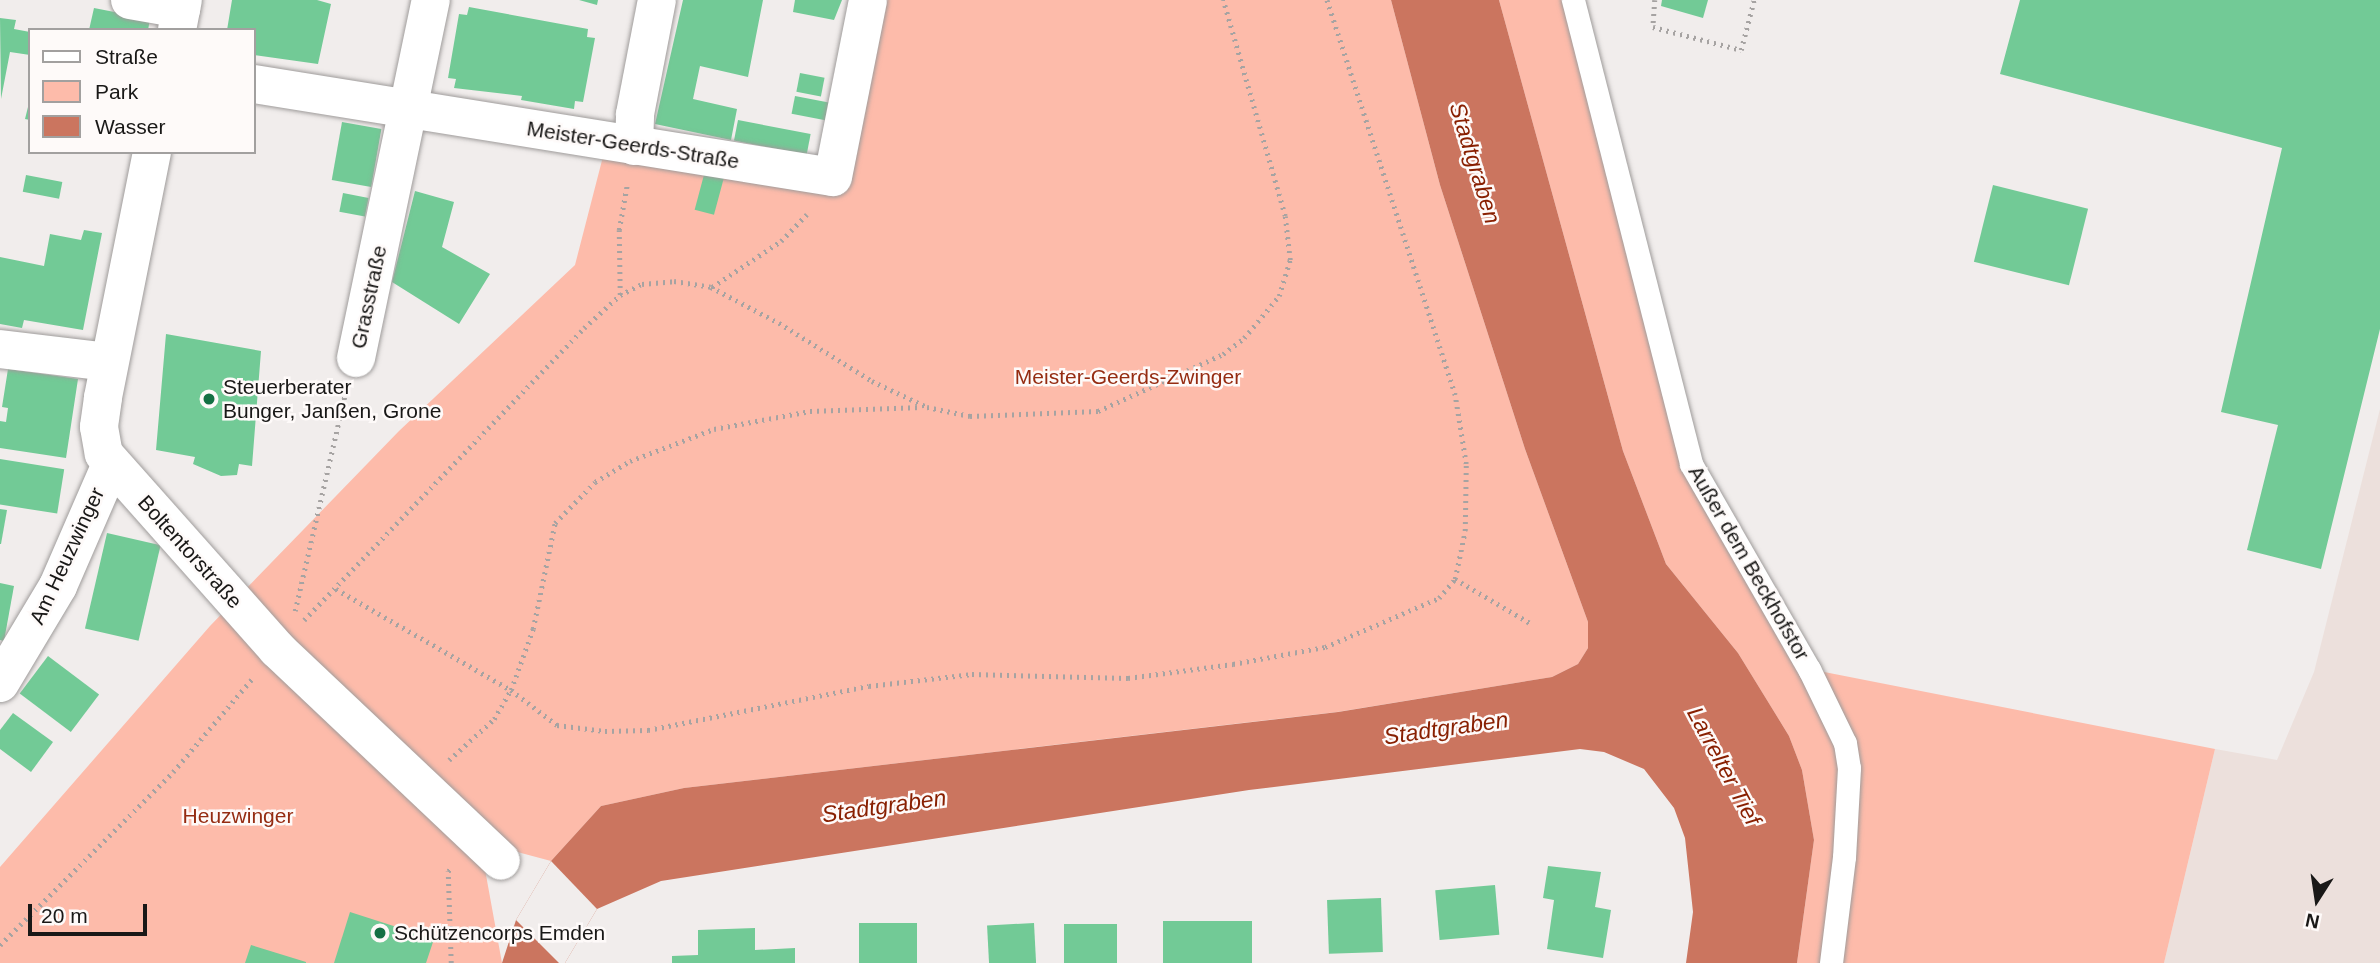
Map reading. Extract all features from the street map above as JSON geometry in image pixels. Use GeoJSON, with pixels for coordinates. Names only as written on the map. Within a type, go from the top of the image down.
{"type":"FeatureCollection","features":[{"type":"Feature","properties":{"kind":"street"},"geometry":{"type":"LineString","coordinates":[[130,0],[180,13]]}},
{"type":"Feature","properties":{"kind":"street","name":"Grasstraße"},"geometry":{"type":"LineString","coordinates":[[356,358],[431,0]]}},
{"type":"Feature","properties":{"kind":"street"},"geometry":{"type":"LineString","coordinates":[[634,146],[635,114],[657,0]]}},
{"type":"Feature","properties":{"kind":"street"},"geometry":{"type":"LineString","coordinates":[[833,177],[867,0]]}},
{"type":"Feature","properties":{"kind":"street","name":"Meister-Geerds-Straße"},"geometry":{"type":"LineString","coordinates":[[256,84],[833,177]]}},
{"type":"Feature","properties":{"kind":"street","name":"Boltentorstraße"},"geometry":{"type":"LineString","coordinates":[[152,154],[109,362],[99,427],[111,464],[277,649],[490,852]]}},
{"type":"Feature","properties":{"kind":"street"},"geometry":{"type":"LineString","coordinates":[[0,349],[109,362]]}},
{"type":"Feature","properties":{"kind":"street","name":"Am Heuzwinger"},"geometry":{"type":"LineString","coordinates":[[0,683],[58,586],[111,464]]}},
{"type":"Feature","properties":{"kind":"lane","name":"Außer dem Beckhofstor"},"geometry":{"type":"LineString","coordinates":[[1573,0],[1691,464],[1809,669],[1845,743],[1849,768],[1844,857],[1831,963]]}},
{"type":"Feature","properties":{"kind":"path"},"geometry":{"type":"LineString","coordinates":[[299,625],[620,295],[656,281],[711,287],[779,323],[872,381],[927,407],[970,416],[1098,411],[1223,354],[1244,338],[1279,296],[1290,260],[1285,216],[1223,0]]}},
{"type":"Feature","properties":{"kind":"path"},"geometry":{"type":"LineString","coordinates":[[336,589],[511,691],[557,725],[605,731],[648,730],[869,686],[972,674],[1128,678],[1325,647],[1439,598],[1455,579],[1463,551],[1466,464],[1455,395],[1327,0]]}},
{"type":"Feature","properties":{"kind":"path"},"geometry":{"type":"LineString","coordinates":[[1655,0],[1653,27],[1741,50],[1754,0]]}},
{"type":"Feature","properties":{"kind":"path"},"geometry":{"type":"LineString","coordinates":[[620,295],[619,230],[634,146]]}},
{"type":"Feature","properties":{"kind":"path"},"geometry":{"type":"LineString","coordinates":[[711,287],[781,241],[833,177]]}},
{"type":"Feature","properties":{"kind":"path","name":"Grasstraße"},"geometry":{"type":"LineString","coordinates":[[294,620],[356,358]]}},
{"type":"Feature","properties":{"kind":"path"},"geometry":{"type":"LineString","coordinates":[[421,785],[494,719],[511,691],[533,629],[555,523],[595,482],[630,461],[715,429],[810,411],[927,407]]}},
{"type":"Feature","properties":{"kind":"path"},"geometry":{"type":"LineString","coordinates":[[1455,579],[1530,623]]}},
{"type":"Feature","properties":{"kind":"path"},"geometry":{"type":"LineString","coordinates":[[0,944],[173,772],[259,671]]}},
{"type":"Feature","properties":{"kind":"path"},"geometry":{"type":"LineString","coordinates":[[451,963],[448,871],[490,852]]}},
{"type":"Feature","properties":{"kind":"shaded area"},"geometry":{"type":"Polygon","coordinates":[[[2380,409],[2380,963],[2164,963],[2215,749],[2277,760],[2314,672],[2380,409]]]}},
{"type":"Feature","properties":{"kind":"green space","name":"Meister-Geerds-Zwinger"},"geometry":{"type":"Polygon","coordinates":[[[868,0],[1391,0],[1440,185],[1525,449],[1588,622],[1588,648],[1578,664],[1552,677],[1337,712],[684,788],[601,806],[551,861],[480,842],[502,963],[0,963],[0,867],[210,626],[399,431],[575,265],[607,141],[833,177],[868,0]]]}},
{"type":"Feature","properties":{"kind":"green space"},"geometry":{"type":"Polygon","coordinates":[[[1499,0],[1573,0],[1691,464],[1809,669],[2215,749],[2164,963],[1797,963],[1814,840],[1802,770],[1789,736],[1738,653],[1666,564],[1623,451],[1499,0]]]}},
{"type":"Feature","properties":{"kind":"water"},"geometry":{"type":"Polygon","coordinates":[[[1391,0],[1499,0],[1623,451],[1666,564],[1738,653],[1789,736],[1802,770],[1814,840],[1797,963],[1686,963],[1693,912],[1685,838],[1674,808],[1644,769],[1604,752],[1580,749],[1249,790],[661,881],[597,909],[565,963],[502,963],[516,920],[551,861],[601,806],[684,788],[1338,712],[1552,677],[1578,664],[1588,648],[1588,622],[1525,449],[1440,185],[1391,0]]]}},
{"type":"Feature","properties":{"kind":"pier"},"geometry":{"type":"Polygon","coordinates":[[[551,861],[597,909],[565,963],[559,963],[516,920],[551,861]]]}},
{"type":"Feature","properties":{"kind":"building"},"geometry":{"type":"Polygon","coordinates":[[[232,0],[317,0],[331,4],[318,64],[256,55],[256,28],[227,28],[232,0]]]}},
{"type":"Feature","properties":{"kind":"building"},"geometry":{"type":"Polygon","coordinates":[[[579,0],[598,0],[597,5],[579,0]]]}},
{"type":"Feature","properties":{"kind":"building"},"geometry":{"type":"Polygon","coordinates":[[[683,0],[763,0],[748,77],[700,66],[693,99],[737,109],[731,140],[655,124],[683,0]]]}},
{"type":"Feature","properties":{"kind":"building"},"geometry":{"type":"Polygon","coordinates":[[[795,0],[842,0],[834,20],[793,12],[795,0]]]}},
{"type":"Feature","properties":{"kind":"building"},"geometry":{"type":"Polygon","coordinates":[[[1662,0],[1708,0],[1703,18],[1661,6],[1662,0]]]}},
{"type":"Feature","properties":{"kind":"building"},"geometry":{"type":"Polygon","coordinates":[[[2020,0],[2380,0],[2380,329],[2321,569],[2247,550],[2278,425],[2221,412],[2282,148],[2000,74],[2020,0]]]}},
{"type":"Feature","properties":{"kind":"building"},"geometry":{"type":"Polygon","coordinates":[[[469,7],[588,29],[587,37],[595,38],[583,102],[575,101],[574,109],[521,100],[522,96],[454,88],[456,79],[448,78],[459,14],[467,15],[469,7]]]}},
{"type":"Feature","properties":{"kind":"building"},"geometry":{"type":"Polygon","coordinates":[[[94,8],[150,19],[148,28],[89,28],[94,8]]]}},
{"type":"Feature","properties":{"kind":"building"},"geometry":{"type":"Polygon","coordinates":[[[0,18],[16,20],[14,29],[28,32],[28,55],[10,52],[1,99],[0,18]]]}},
{"type":"Feature","properties":{"kind":"building"},"geometry":{"type":"Polygon","coordinates":[[[800,73],[825,78],[821,96],[796,92],[800,73]]]}},
{"type":"Feature","properties":{"kind":"building"},"geometry":{"type":"Polygon","coordinates":[[[795,96],[831,103],[828,121],[792,114],[795,96]]]}},
{"type":"Feature","properties":{"kind":"building"},"geometry":{"type":"Polygon","coordinates":[[[738,120],[811,134],[807,155],[734,141],[738,120]]]}},
{"type":"Feature","properties":{"kind":"building"},"geometry":{"type":"Polygon","coordinates":[[[342,122],[381,129],[371,187],[332,180],[342,122]]]}},
{"type":"Feature","properties":{"kind":"building"},"geometry":{"type":"Polygon","coordinates":[[[705,171],[724,176],[714,215],[695,210],[705,171]]]}},
{"type":"Feature","properties":{"kind":"building"},"geometry":{"type":"Polygon","coordinates":[[[26,175],[62,182],[59,199],[23,192],[26,175]]]}},
{"type":"Feature","properties":{"kind":"building"},"geometry":{"type":"Polygon","coordinates":[[[1993,185],[2088,209],[2069,285],[1974,262],[1993,185]]]}},
{"type":"Feature","properties":{"kind":"building"},"geometry":{"type":"Polygon","coordinates":[[[415,191],[454,202],[442,247],[490,274],[459,324],[392,282],[415,191]]]}},
{"type":"Feature","properties":{"kind":"building"},"geometry":{"type":"Polygon","coordinates":[[[343,193],[369,198],[365,217],[339,212],[343,193]]]}},
{"type":"Feature","properties":{"kind":"building"},"geometry":{"type":"Polygon","coordinates":[[[84,230],[102,233],[83,330],[24,320],[22,328],[0,324],[0,257],[44,266],[50,234],[81,240],[84,230]]]}},
{"type":"Feature","properties":{"kind":"building","name":"Steuerberater Bunger, Janßen, Grone"},"geometry":{"type":"Polygon","coordinates":[[[166,334],[261,351],[252,466],[239,464],[237,475],[221,476],[193,464],[195,457],[156,450],[166,334]]]}},
{"type":"Feature","properties":{"kind":"building"},"geometry":{"type":"Polygon","coordinates":[[[8,369],[78,379],[66,458],[0,448],[0,421],[6,422],[8,408],[2,407],[8,369]]]}},
{"type":"Feature","properties":{"kind":"building"},"geometry":{"type":"Polygon","coordinates":[[[0,459],[64,469],[57,514],[0,505],[0,459]]]}},
{"type":"Feature","properties":{"kind":"building"},"geometry":{"type":"Polygon","coordinates":[[[0,509],[7,510],[1,544],[0,544],[0,509]]]}},
{"type":"Feature","properties":{"kind":"building"},"geometry":{"type":"Polygon","coordinates":[[[107,533],[161,545],[139,641],[85,628],[107,533]]]}},
{"type":"Feature","properties":{"kind":"building"},"geometry":{"type":"Polygon","coordinates":[[[0,583],[14,586],[4,641],[0,640],[0,583]]]}},
{"type":"Feature","properties":{"kind":"building"},"geometry":{"type":"Polygon","coordinates":[[[48,656],[99,695],[71,732],[20,694],[48,656]]]}},
{"type":"Feature","properties":{"kind":"building"},"geometry":{"type":"Polygon","coordinates":[[[13,713],[53,742],[31,772],[0,749],[0,730],[13,713]]]}},
{"type":"Feature","properties":{"kind":"building"},"geometry":{"type":"Polygon","coordinates":[[[1548,866],[1601,872],[1595,907],[1611,910],[1603,958],[1547,949],[1554,900],[1543,898],[1548,866]]]}},
{"type":"Feature","properties":{"kind":"building"},"geometry":{"type":"Polygon","coordinates":[[[1495,885],[1499,935],[1440,940],[1435,890],[1495,885]]]}},
{"type":"Feature","properties":{"kind":"building"},"geometry":{"type":"Polygon","coordinates":[[[1381,898],[1383,952],[1329,954],[1327,900],[1381,898]]]}},
{"type":"Feature","properties":{"kind":"building","name":"Schützencorps Emden"},"geometry":{"type":"Polygon","coordinates":[[[350,912],[434,939],[426,963],[334,963],[350,912]]]}},
{"type":"Feature","properties":{"kind":"building"},"geometry":{"type":"Polygon","coordinates":[[[1163,921],[1252,921],[1252,963],[1163,963],[1163,921]]]}},
{"type":"Feature","properties":{"kind":"building"},"geometry":{"type":"Polygon","coordinates":[[[859,923],[917,923],[917,963],[859,963],[859,923]]]}},
{"type":"Feature","properties":{"kind":"building"},"geometry":{"type":"Polygon","coordinates":[[[1034,923],[1036,963],[989,963],[987,925],[1034,923]]]}},
{"type":"Feature","properties":{"kind":"building"},"geometry":{"type":"Polygon","coordinates":[[[1064,924],[1117,924],[1117,963],[1064,963],[1064,924]]]}},
{"type":"Feature","properties":{"kind":"building"},"geometry":{"type":"Polygon","coordinates":[[[755,928],[755,950],[795,948],[795,963],[672,963],[672,956],[698,955],[698,930],[755,928]]]}},
{"type":"Feature","properties":{"kind":"building"},"geometry":{"type":"Polygon","coordinates":[[[251,945],[306,962],[306,963],[245,963],[251,945]]]}},
{"type":"Feature","properties":{"kind":"place","name":"Steuerberater Bunger, Janßen, Grone"},"geometry":{"type":"Point","coordinates":[209,399]}},
{"type":"Feature","properties":{"kind":"place","name":"Schützencorps Emden"},"geometry":{"type":"Point","coordinates":[380,933]}},
{"type":"Feature","properties":{"kind":"water label","name":"Stadtgraben"},"geometry":{"type":"Point","coordinates":[1475,163]}},
{"type":"Feature","properties":{"kind":"water label","name":"Stadtgraben"},"geometry":{"type":"Point","coordinates":[1446,728]}},
{"type":"Feature","properties":{"kind":"water label","name":"Larrelter Tief"},"geometry":{"type":"Point","coordinates":[1724,766]}},
{"type":"Feature","properties":{"kind":"water label","name":"Stadtgraben"},"geometry":{"type":"Point","coordinates":[884,806]}},
{"type":"Feature","properties":{"kind":"park label","name":"Heuzwinger"},"geometry":{"type":"Point","coordinates":[238,816]}}]}
